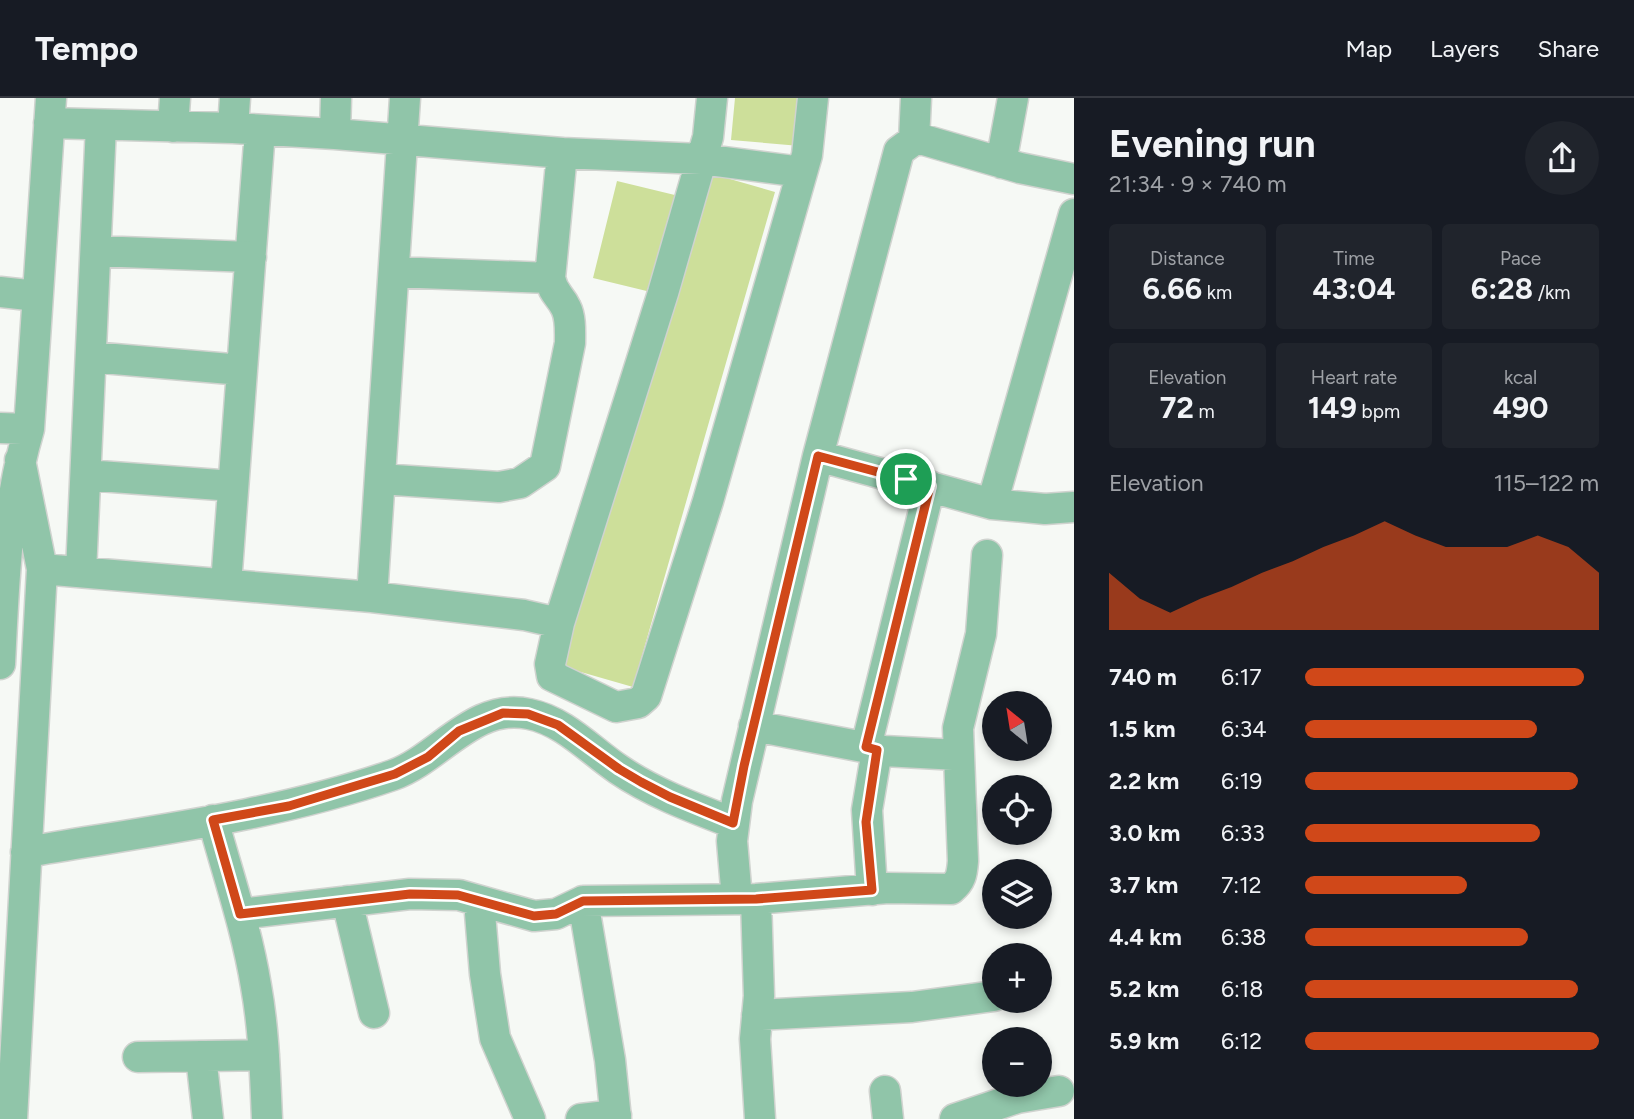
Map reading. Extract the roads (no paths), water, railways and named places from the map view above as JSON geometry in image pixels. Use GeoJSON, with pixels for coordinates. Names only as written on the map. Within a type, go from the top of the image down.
{"type":"FeatureCollection","features":[{"type":"Feature","properties":{"kind":"street"},"geometry":{"type":"LineString","coordinates":[[226,584],[251,257],[247,129],[235,98]]}},
{"type":"Feature","properties":{"kind":"street"},"geometry":{"type":"LineString","coordinates":[[335,134],[336,98]]}},
{"type":"Feature","properties":{"kind":"street"},"geometry":{"type":"LineString","coordinates":[[372,597],[400,140],[405,98]]}},
{"type":"Feature","properties":{"kind":"street"},"geometry":{"type":"LineString","coordinates":[[712,98],[708,137],[663,293],[559,623],[550,664],[552,676],[616,707],[638,703],[646,696],[708,501],[807,155],[813,98]]}},
{"type":"Feature","properties":{"kind":"street"},"geometry":{"type":"LineString","coordinates":[[914,140],[916,98]]}},
{"type":"Feature","properties":{"kind":"street"},"geometry":{"type":"LineString","coordinates":[[1001,163],[1013,98]]}},
{"type":"Feature","properties":{"kind":"street"},"geometry":{"type":"LineString","coordinates":[[0,664],[6,542],[20,460],[30,429],[50,110],[101,125],[174,113],[247,129],[562,153],[701,159],[802,172]]}},
{"type":"Feature","properties":{"kind":"street"},"geometry":{"type":"LineString","coordinates":[[81,572],[101,125]]}},
{"type":"Feature","properties":{"kind":"street"},"geometry":{"type":"LineString","coordinates":[[760,1119],[755,1040],[759,996],[747,899],[733,823],[818,456],[899,150],[914,140],[924,140],[1001,163],[1074,179]]}},
{"type":"Feature","properties":{"kind":"street"},"geometry":{"type":"LineString","coordinates":[[380,479],[499,487],[520,483],[545,466],[570,335],[567,309],[552,291],[550,278],[562,153]]}},
{"type":"Feature","properties":{"kind":"street"},"geometry":{"type":"LineString","coordinates":[[992,503],[1074,214]]}},
{"type":"Feature","properties":{"kind":"street"},"geometry":{"type":"LineString","coordinates":[[96,251],[251,257]]}},
{"type":"Feature","properties":{"kind":"street"},"geometry":{"type":"LineString","coordinates":[[394,272],[550,278]]}},
{"type":"Feature","properties":{"kind":"street"},"geometry":{"type":"LineString","coordinates":[[0,292],[37,296]]}},
{"type":"Feature","properties":{"kind":"street"},"geometry":{"type":"LineString","coordinates":[[91,357],[242,370]]}},
{"type":"Feature","properties":{"kind":"street"},"geometry":{"type":"LineString","coordinates":[[0,428],[30,429]]}},
{"type":"Feature","properties":{"kind":"street"},"geometry":{"type":"LineString","coordinates":[[818,456],[992,503],[1045,509],[1074,507]]}},
{"type":"Feature","properties":{"kind":"street"},"geometry":{"type":"LineString","coordinates":[[0,500],[20,460]]}},
{"type":"Feature","properties":{"kind":"street"},"geometry":{"type":"LineString","coordinates":[[12,1119],[41,569],[20,460]]}},
{"type":"Feature","properties":{"kind":"street"},"geometry":{"type":"LineString","coordinates":[[86,475],[233,486]]}},
{"type":"Feature","properties":{"kind":"street"},"geometry":{"type":"LineString","coordinates":[[872,890],[866,822],[872,748],[930,486]]}},
{"type":"Feature","properties":{"kind":"street"},"geometry":{"type":"LineString","coordinates":[[240,914],[410,894],[458,895],[534,916],[556,914],[583,901],[747,899],[872,890],[951,889],[962,875],[963,861],[958,728],[981,634],[987,555]]}},
{"type":"Feature","properties":{"kind":"street"},"geometry":{"type":"LineString","coordinates":[[41,569],[372,597],[524,615],[559,623]]}},
{"type":"Feature","properties":{"kind":"street"},"geometry":{"type":"LineString","coordinates":[[26,852],[289,806],[395,774],[428,757],[459,731],[503,713],[528,714],[558,725],[641,782],[682,803],[733,823]]}},
{"type":"Feature","properties":{"kind":"street"},"geometry":{"type":"LineString","coordinates":[[754,726],[872,748],[958,755]]}},
{"type":"Feature","properties":{"kind":"street"},"geometry":{"type":"LineString","coordinates":[[213,820],[240,914],[256,983],[264,1055],[267,1119]]}},
{"type":"Feature","properties":{"kind":"street"},"geometry":{"type":"LineString","coordinates":[[347,901],[374,1013]]}},
{"type":"Feature","properties":{"kind":"street"},"geometry":{"type":"LineString","coordinates":[[478,901],[495,1038],[530,1119]]}},
{"type":"Feature","properties":{"kind":"street"},"geometry":{"type":"LineString","coordinates":[[581,1119],[616,1117],[610,1060],[583,901]]}},
{"type":"Feature","properties":{"kind":"street"},"geometry":{"type":"LineString","coordinates":[[757,1014],[912,1007],[982,998]]}},
{"type":"Feature","properties":{"kind":"street"},"geometry":{"type":"LineString","coordinates":[[138,1057],[264,1055]]}},
{"type":"Feature","properties":{"kind":"street"},"geometry":{"type":"LineString","coordinates":[[201,1056],[208,1119]]}},
{"type":"Feature","properties":{"kind":"street"},"geometry":{"type":"LineString","coordinates":[[955,1119],[1017,1098],[1059,1091]]}}]}
